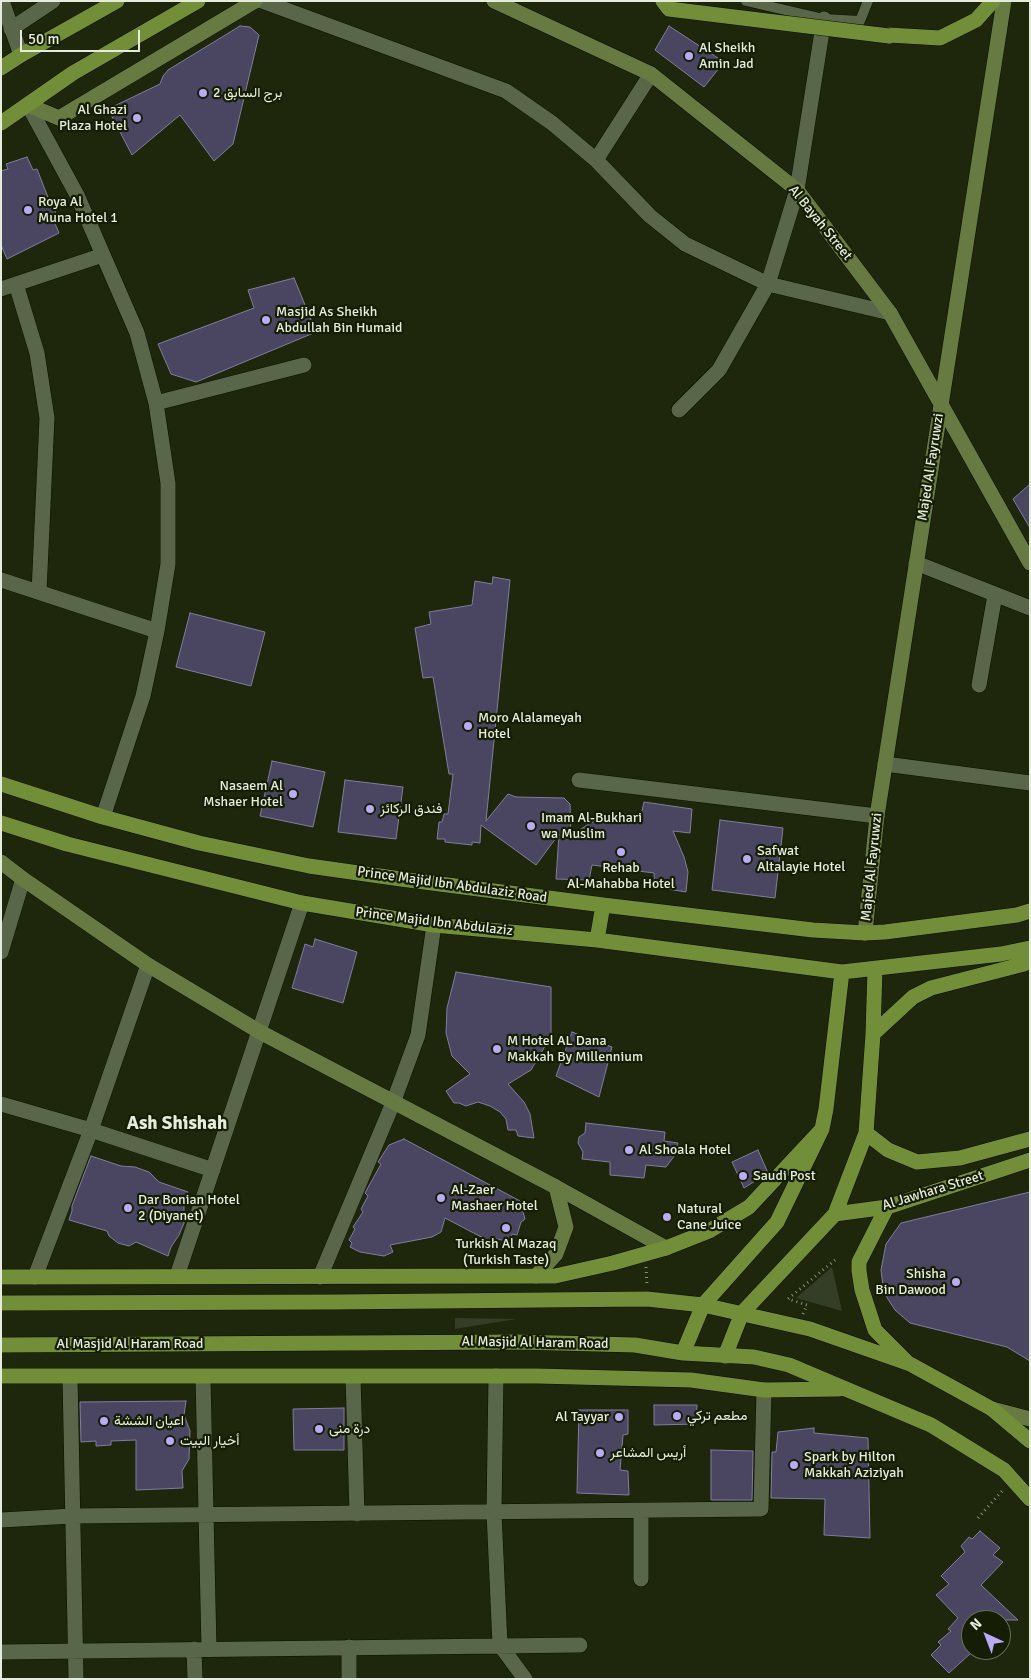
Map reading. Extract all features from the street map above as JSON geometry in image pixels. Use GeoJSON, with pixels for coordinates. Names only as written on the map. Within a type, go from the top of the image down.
{"type":"FeatureCollection","features":[{"type":"Feature","properties":{"kind":"main road"},"geometry":{"type":"LineString","coordinates":[[1,68],[118,1]]}},
{"type":"Feature","properties":{"kind":"main road"},"geometry":{"type":"LineString","coordinates":[[1,123],[73,73],[198,1]]}},
{"type":"Feature","properties":{"kind":"main road"},"geometry":{"type":"LineString","coordinates":[[663,1],[670,9],[889,36],[940,38],[976,20],[993,1]]}},
{"type":"Feature","properties":{"kind":"main road","name":"Prince Majid Ibn Abdulaziz Road"},"geometry":{"type":"LineString","coordinates":[[1,784],[103,816],[200,843],[309,866],[401,880],[603,905],[813,930],[865,933],[890,932],[1017,915],[1030,911]]}},
{"type":"Feature","properties":{"kind":"main road","name":"Prince Majid Ibn Abdulaziz"},"geometry":{"type":"LineString","coordinates":[[1,823],[67,844],[302,903],[434,925],[597,940],[842,972],[875,969]]}},
{"type":"Feature","properties":{"kind":"main road"},"geometry":{"type":"LineString","coordinates":[[597,940],[603,905]]}},
{"type":"Feature","properties":{"kind":"main road"},"geometry":{"type":"LineString","coordinates":[[725,1356],[742,1313],[835,1214],[866,1133],[873,1034],[875,969],[1001,954],[1030,948]]}},
{"type":"Feature","properties":{"kind":"main road"},"geometry":{"type":"LineString","coordinates":[[873,1034],[913,996],[931,988],[1030,962]]}},
{"type":"Feature","properties":{"kind":"main road"},"geometry":{"type":"LineString","coordinates":[[683,1353],[703,1305],[777,1222],[822,1129],[842,972]]}},
{"type":"Feature","properties":{"kind":"main road"},"geometry":{"type":"LineString","coordinates":[[1,1276],[555,1276],[646,1254],[709,1231],[749,1207],[822,1129]]}},
{"type":"Feature","properties":{"kind":"main road","name":"Al Jawhara Street"},"geometry":{"type":"LineString","coordinates":[[866,1133],[888,1150],[916,1162],[960,1158],[1030,1139]]}},
{"type":"Feature","properties":{"kind":"main road","name":"Al Jawhara Street"},"geometry":{"type":"LineString","coordinates":[[835,1214],[887,1207],[1030,1160]]}},
{"type":"Feature","properties":{"kind":"main road"},"geometry":{"type":"LineString","coordinates":[[887,1207],[859,1262],[859,1271],[862,1290],[875,1330],[910,1364]]}},
{"type":"Feature","properties":{"kind":"main road"},"geometry":{"type":"LineString","coordinates":[[196,1303],[197,1277]]}},
{"type":"Feature","properties":{"kind":"main road"},"geometry":{"type":"LineString","coordinates":[[1,1303],[647,1299],[703,1305],[810,1329],[910,1364],[992,1409],[1030,1441]]}},
{"type":"Feature","properties":{"kind":"main road","name":"Al Masjid Al Haram Road"},"geometry":{"type":"LineString","coordinates":[[1,1345],[517,1342],[635,1345],[683,1353],[754,1358],[789,1365],[931,1425],[1004,1470],[1030,1499]]}},
{"type":"Feature","properties":{"kind":"main road"},"geometry":{"type":"LineString","coordinates":[[1,1376],[496,1376],[690,1380],[764,1390],[844,1389]]}},
{"type":"Feature","properties":{"kind":"street"},"geometry":{"type":"LineString","coordinates":[[2,1],[21,55]]}},
{"type":"Feature","properties":{"kind":"street"},"geometry":{"type":"LineString","coordinates":[[11,28],[53,1]]}},
{"type":"Feature","properties":{"kind":"street"},"geometry":{"type":"LineString","coordinates":[[28,105],[59,118],[254,1]]}},
{"type":"Feature","properties":{"kind":"street"},"geometry":{"type":"LineString","coordinates":[[262,1],[506,92],[552,123],[596,160],[650,216],[685,244],[768,284],[890,313]]}},
{"type":"Feature","properties":{"kind":"street","name":"Al Bayah Street"},"geometry":{"type":"LineString","coordinates":[[494,1],[651,74],[797,190],[890,313],[1030,563]]}},
{"type":"Feature","properties":{"kind":"street","name":"Majed Al Fayruwzi"},"geometry":{"type":"LineString","coordinates":[[865,933],[877,816],[1004,1]]}},
{"type":"Feature","properties":{"kind":"street"},"geometry":{"type":"LineString","coordinates":[[679,410],[719,370],[768,284],[797,190],[824,19]]}},
{"type":"Feature","properties":{"kind":"street"},"geometry":{"type":"LineString","coordinates":[[596,160],[651,74]]}},
{"type":"Feature","properties":{"kind":"street"},"geometry":{"type":"LineString","coordinates":[[28,105],[77,195],[137,333],[156,403],[168,483],[168,564],[157,631],[143,696],[103,816]]}},
{"type":"Feature","properties":{"kind":"street"},"geometry":{"type":"LineString","coordinates":[[1,288],[103,255]]}},
{"type":"Feature","properties":{"kind":"street"},"geometry":{"type":"LineString","coordinates":[[16,284],[37,353],[46,418],[39,592]]}},
{"type":"Feature","properties":{"kind":"street"},"geometry":{"type":"LineString","coordinates":[[156,403],[304,365]]}},
{"type":"Feature","properties":{"kind":"street"},"geometry":{"type":"LineString","coordinates":[[916,563],[1030,608]]}},
{"type":"Feature","properties":{"kind":"street"},"geometry":{"type":"LineString","coordinates":[[1,580],[157,631]]}},
{"type":"Feature","properties":{"kind":"street"},"geometry":{"type":"LineString","coordinates":[[979,684],[995,595]]}},
{"type":"Feature","properties":{"kind":"street"},"geometry":{"type":"LineString","coordinates":[[885,764],[1030,783]]}},
{"type":"Feature","properties":{"kind":"street"},"geometry":{"type":"LineString","coordinates":[[579,780],[877,816]]}},
{"type":"Feature","properties":{"kind":"street"},"geometry":{"type":"LineString","coordinates":[[1,862],[148,965],[260,1032],[556,1187],[666,1248]]}},
{"type":"Feature","properties":{"kind":"street"},"geometry":{"type":"LineString","coordinates":[[1,952],[23,879]]}},
{"type":"Feature","properties":{"kind":"street"},"geometry":{"type":"LineString","coordinates":[[177,1276],[302,903]]}},
{"type":"Feature","properties":{"kind":"street"},"geometry":{"type":"LineString","coordinates":[[320,1276],[393,1103],[418,1035],[434,925]]}},
{"type":"Feature","properties":{"kind":"street"},"geometry":{"type":"LineString","coordinates":[[36,1276],[91,1130],[148,965]]}},
{"type":"Feature","properties":{"kind":"street"},"geometry":{"type":"LineString","coordinates":[[1,1104],[91,1130],[213,1170]]}},
{"type":"Feature","properties":{"kind":"street"},"geometry":{"type":"LineString","coordinates":[[536,1276],[556,1254],[566,1227],[556,1187]]}},
{"type":"Feature","properties":{"kind":"street"},"geometry":{"type":"LineString","coordinates":[[353,1376],[357,1514]]}},
{"type":"Feature","properties":{"kind":"street"},"geometry":{"type":"LineString","coordinates":[[496,1376],[494,1512],[500,1646],[525,1679]]}},
{"type":"Feature","properties":{"kind":"street"},"geometry":{"type":"LineString","coordinates":[[70,1377],[76,1679]]}},
{"type":"Feature","properties":{"kind":"street"},"geometry":{"type":"LineString","coordinates":[[195,1679],[202,1649],[206,1516],[203,1377]]}},
{"type":"Feature","properties":{"kind":"street"},"geometry":{"type":"LineString","coordinates":[[1,1520],[72,1516],[761,1509],[764,1390]]}},
{"type":"Feature","properties":{"kind":"street"},"geometry":{"type":"LineString","coordinates":[[992,1409],[1030,1418]]}},
{"type":"Feature","properties":{"kind":"street"},"geometry":{"type":"LineString","coordinates":[[641,1511],[641,1580]]}},
{"type":"Feature","properties":{"kind":"street"},"geometry":{"type":"LineString","coordinates":[[1,1652],[580,1644]]}},
{"type":"Feature","properties":{"kind":"street"},"geometry":{"type":"LineString","coordinates":[[349,1647],[349,1679]]}},
{"type":"Feature","properties":{"kind":"lane"},"geometry":{"type":"LineString","coordinates":[[746,1],[824,19],[860,21],[868,1]]}},
{"type":"Feature","properties":{"kind":"path"},"geometry":{"type":"LineString","coordinates":[[646,1254],[647,1299]]}},
{"type":"Feature","properties":{"kind":"path"},"geometry":{"type":"LineString","coordinates":[[798,1326],[807,1305],[788,1299],[835,1260]]}},
{"type":"Feature","properties":{"kind":"path"},"geometry":{"type":"LineString","coordinates":[[978,1518],[1012,1480]]}},
{"type":"Feature","properties":{"kind":"green space"},"geometry":{"type":"Polygon","coordinates":[[[832,1267],[842,1311],[796,1298],[832,1267]]]}},
{"type":"Feature","properties":{"kind":"green space"},"geometry":{"type":"Polygon","coordinates":[[[455,1318],[517,1319],[455,1329],[455,1318]]]}},
{"type":"Feature","properties":{"kind":"building","name":"برج السابق 2"},"geometry":{"type":"Polygon","coordinates":[[[240,26],[250,27],[259,35],[233,144],[214,161],[180,115],[132,155],[108,109],[160,84],[168,70],[240,26]]]}},
{"type":"Feature","properties":{"kind":"building","name":"Al Sheikh Amin Jad"},"geometry":{"type":"Polygon","coordinates":[[[669,26],[724,62],[704,87],[655,50],[669,26]]]}},
{"type":"Feature","properties":{"kind":"building","name":"Roya Al Muna Hotel 1"},"geometry":{"type":"Polygon","coordinates":[[[27,157],[33,170],[37,169],[49,200],[51,199],[57,217],[53,219],[59,233],[7,259],[1,245],[1,171],[8,169],[6,164],[27,157]]]}},
{"type":"Feature","properties":{"kind":"building","name":"Masjid As Sheikh Abdullah Bin Humaid"},"geometry":{"type":"Polygon","coordinates":[[[294,278],[316,332],[196,382],[171,374],[158,344],[254,308],[248,290],[294,278]]]}},
{"type":"Feature","properties":{"kind":"building"},"geometry":{"type":"Polygon","coordinates":[[[1030,484],[1030,528],[1013,499],[1030,484]]]}},
{"type":"Feature","properties":{"kind":"building"},"geometry":{"type":"Polygon","coordinates":[[[493,577],[510,580],[486,821],[508,794],[516,797],[564,798],[570,804],[571,836],[590,823],[606,816],[622,814],[641,815],[644,802],[692,809],[690,833],[673,831],[688,872],[686,892],[655,887],[654,873],[592,865],[589,880],[556,879],[559,834],[536,865],[481,825],[480,843],[472,842],[472,845],[445,842],[445,839],[437,839],[439,822],[442,822],[444,814],[448,814],[453,774],[449,774],[433,677],[423,678],[415,628],[431,624],[429,612],[472,605],[475,581],[492,584],[493,577]]]}},
{"type":"Feature","properties":{"kind":"building"},"geometry":{"type":"Polygon","coordinates":[[[190,613],[265,632],[251,686],[176,667],[190,613]]]}},
{"type":"Feature","properties":{"kind":"building","name":"Nasaem Al Mshaer Hotel"},"geometry":{"type":"Polygon","coordinates":[[[272,761],[325,772],[313,827],[260,816],[272,761]]]}},
{"type":"Feature","properties":{"kind":"building","name":"فندق الركائز"},"geometry":{"type":"Polygon","coordinates":[[[345,780],[403,787],[396,839],[338,832],[345,780]]]}},
{"type":"Feature","properties":{"kind":"building","name":"Safwat Altalayie Hotel"},"geometry":{"type":"Polygon","coordinates":[[[720,820],[783,828],[775,898],[712,890],[720,820]]]}},
{"type":"Feature","properties":{"kind":"building"},"geometry":{"type":"Polygon","coordinates":[[[315,939],[357,952],[343,1003],[292,988],[305,944],[313,947],[315,939]]]}},
{"type":"Feature","properties":{"kind":"building","name":"M Hotel AL Dana Makkah By Millennium"},"geometry":{"type":"Polygon","coordinates":[[[456,972],[551,987],[551,1036],[531,1070],[508,1084],[524,1102],[530,1114],[534,1138],[518,1136],[516,1130],[508,1130],[506,1119],[500,1112],[490,1106],[478,1102],[466,1106],[454,1103],[446,1091],[470,1074],[452,1056],[446,1033],[447,1008],[456,972]]]}},
{"type":"Feature","properties":{"kind":"building"},"geometry":{"type":"Polygon","coordinates":[[[572,1032],[612,1047],[599,1097],[556,1076],[572,1032]]]}},
{"type":"Feature","properties":{"kind":"building","name":"Al Shoala Hotel"},"geometry":{"type":"Polygon","coordinates":[[[586,1123],[665,1132],[664,1141],[678,1143],[675,1155],[666,1167],[646,1165],[644,1178],[610,1175],[610,1162],[582,1159],[583,1152],[578,1143],[579,1137],[585,1133],[586,1123]]]}},
{"type":"Feature","properties":{"kind":"building","name":"Al-Zaer Mashaer Hotel"},"geometry":{"type":"Polygon","coordinates":[[[404,1139],[520,1201],[525,1219],[521,1222],[517,1235],[512,1234],[510,1239],[507,1237],[506,1241],[493,1238],[489,1241],[445,1218],[441,1232],[432,1237],[390,1245],[393,1252],[384,1256],[360,1252],[350,1247],[352,1243],[349,1240],[355,1229],[353,1227],[363,1212],[361,1209],[368,1196],[365,1193],[381,1164],[378,1162],[389,1145],[404,1139]]]}},
{"type":"Feature","properties":{"kind":"building"},"geometry":{"type":"Polygon","coordinates":[[[758,1150],[768,1173],[744,1188],[732,1162],[758,1150]]]}},
{"type":"Feature","properties":{"kind":"building","name":"Dar Bonian Hotel 2 (Diyanet)"},"geometry":{"type":"Polygon","coordinates":[[[91,1156],[121,1166],[135,1167],[149,1172],[159,1182],[188,1192],[184,1204],[184,1223],[168,1256],[136,1242],[129,1246],[118,1243],[109,1236],[107,1231],[69,1220],[72,1206],[91,1156]]]}},
{"type":"Feature","properties":{"kind":"building","name":"Shisha Bin Dawood"},"geometry":{"type":"Polygon","coordinates":[[[1030,1192],[1030,1361],[1007,1347],[910,1323],[895,1310],[884,1293],[881,1270],[886,1244],[901,1223],[1030,1192]]]}},
{"type":"Feature","properties":{"kind":"building","name":"أخيار البيت"},"geometry":{"type":"Polygon","coordinates":[[[186,1401],[184,1415],[190,1431],[189,1459],[182,1471],[183,1488],[136,1490],[136,1440],[111,1441],[111,1445],[96,1446],[96,1441],[81,1442],[80,1402],[186,1401]]]}},
{"type":"Feature","properties":{"kind":"building"},"geometry":{"type":"Polygon","coordinates":[[[654,1405],[697,1405],[696,1424],[654,1425],[654,1405]]]}},
{"type":"Feature","properties":{"kind":"building","name":"درة منى"},"geometry":{"type":"Polygon","coordinates":[[[344,1408],[344,1450],[294,1450],[293,1409],[344,1408]]]}},
{"type":"Feature","properties":{"kind":"building","name":"أريس المشاعر"},"geometry":{"type":"Polygon","coordinates":[[[579,1410],[628,1410],[628,1434],[623,1435],[620,1470],[628,1471],[629,1495],[577,1493],[579,1410]]]}},
{"type":"Feature","properties":{"kind":"building"},"geometry":{"type":"Polygon","coordinates":[[[814,1428],[814,1433],[868,1438],[870,1538],[824,1535],[825,1499],[771,1498],[772,1452],[776,1452],[778,1432],[814,1428]]]}},
{"type":"Feature","properties":{"kind":"building"},"geometry":{"type":"Polygon","coordinates":[[[711,1450],[753,1451],[752,1500],[711,1500],[711,1450]]]}},
{"type":"Feature","properties":{"kind":"building"},"geometry":{"type":"Polygon","coordinates":[[[980,1531],[1000,1548],[993,1555],[1003,1562],[981,1585],[1007,1610],[961,1610],[961,1660],[963,1660],[949,1673],[931,1655],[941,1645],[938,1642],[951,1631],[948,1629],[958,1618],[936,1595],[949,1584],[941,1576],[965,1552],[961,1546],[969,1537],[972,1539],[980,1531]]]}},
{"type":"Feature","properties":{"kind":"building"},"geometry":{"type":"Polygon","coordinates":[[[1011,1613],[1018,1620],[1011,1620],[1011,1613]]]}},
{"type":"Feature","properties":{"kind":"place","name":"Al Sheikh Amin Jad"},"geometry":{"type":"Point","coordinates":[689,56]}},
{"type":"Feature","properties":{"kind":"place","name":"برج السابق 2"},"geometry":{"type":"Point","coordinates":[203,93]}},
{"type":"Feature","properties":{"kind":"place","name":"Al Ghazi Plaza Hotel"},"geometry":{"type":"Point","coordinates":[137,118]}},
{"type":"Feature","properties":{"kind":"place","name":"Roya Al Muna Hotel 1"},"geometry":{"type":"Point","coordinates":[28,210]}},
{"type":"Feature","properties":{"kind":"place","name":"Masjid As Sheikh Abdullah Bin Humaid"},"geometry":{"type":"Point","coordinates":[266,320]}},
{"type":"Feature","properties":{"kind":"place","name":"Moro Alalameyah Hotel"},"geometry":{"type":"Point","coordinates":[468,726]}},
{"type":"Feature","properties":{"kind":"place","name":"Nasaem Al Mshaer Hotel"},"geometry":{"type":"Point","coordinates":[293,794]}},
{"type":"Feature","properties":{"kind":"place","name":"فندق الركائز"},"geometry":{"type":"Point","coordinates":[370,809]}},
{"type":"Feature","properties":{"kind":"place","name":"Imam Al-Bukhari wa Muslim"},"geometry":{"type":"Point","coordinates":[531,826]}},
{"type":"Feature","properties":{"kind":"place","name":"Rehab Al-Mahabba Hotel"},"geometry":{"type":"Point","coordinates":[621,852]}},
{"type":"Feature","properties":{"kind":"place","name":"Safwat Altalayie Hotel"},"geometry":{"type":"Point","coordinates":[747,859]}},
{"type":"Feature","properties":{"kind":"place","name":"M Hotel AL Dana Makkah By Millennium"},"geometry":{"type":"Point","coordinates":[497,1049]}},
{"type":"Feature","properties":{"kind":"place","name":"Al Shoala Hotel"},"geometry":{"type":"Point","coordinates":[629,1150]}},
{"type":"Feature","properties":{"kind":"place","name":"Saudi Post"},"geometry":{"type":"Point","coordinates":[743,1176]}},
{"type":"Feature","properties":{"kind":"place","name":"Al-Zaer Mashaer Hotel"},"geometry":{"type":"Point","coordinates":[441,1198]}},
{"type":"Feature","properties":{"kind":"place","name":"Dar Bonian Hotel 2 (Diyanet)"},"geometry":{"type":"Point","coordinates":[128,1208]}},
{"type":"Feature","properties":{"kind":"place","name":"Natural Cane Juice"},"geometry":{"type":"Point","coordinates":[667,1217]}},
{"type":"Feature","properties":{"kind":"place","name":"Turkish Al Mazaq (Turkish Taste)"},"geometry":{"type":"Point","coordinates":[506,1228]}},
{"type":"Feature","properties":{"kind":"place","name":"Shisha Bin Dawood"},"geometry":{"type":"Point","coordinates":[956,1282]}},
{"type":"Feature","properties":{"kind":"place","name":"مطعم تركي"},"geometry":{"type":"Point","coordinates":[677,1416]}},
{"type":"Feature","properties":{"kind":"place","name":"Al Tayyar"},"geometry":{"type":"Point","coordinates":[619,1417]}},
{"type":"Feature","properties":{"kind":"place","name":"اعيان الششة"},"geometry":{"type":"Point","coordinates":[104,1421]}},
{"type":"Feature","properties":{"kind":"place","name":"درة منى"},"geometry":{"type":"Point","coordinates":[319,1429]}},
{"type":"Feature","properties":{"kind":"place","name":"أخيار البيت"},"geometry":{"type":"Point","coordinates":[170,1441]}},
{"type":"Feature","properties":{"kind":"place","name":"أريس المشاعر"},"geometry":{"type":"Point","coordinates":[600,1453]}},
{"type":"Feature","properties":{"kind":"place","name":"Spark by Hilton Makkah Aziziyah"},"geometry":{"type":"Point","coordinates":[794,1465]}},
{"type":"Feature","properties":{"kind":"district","name":"Ash Shishah"},"geometry":{"type":"Point","coordinates":[177,1124]}}]}
